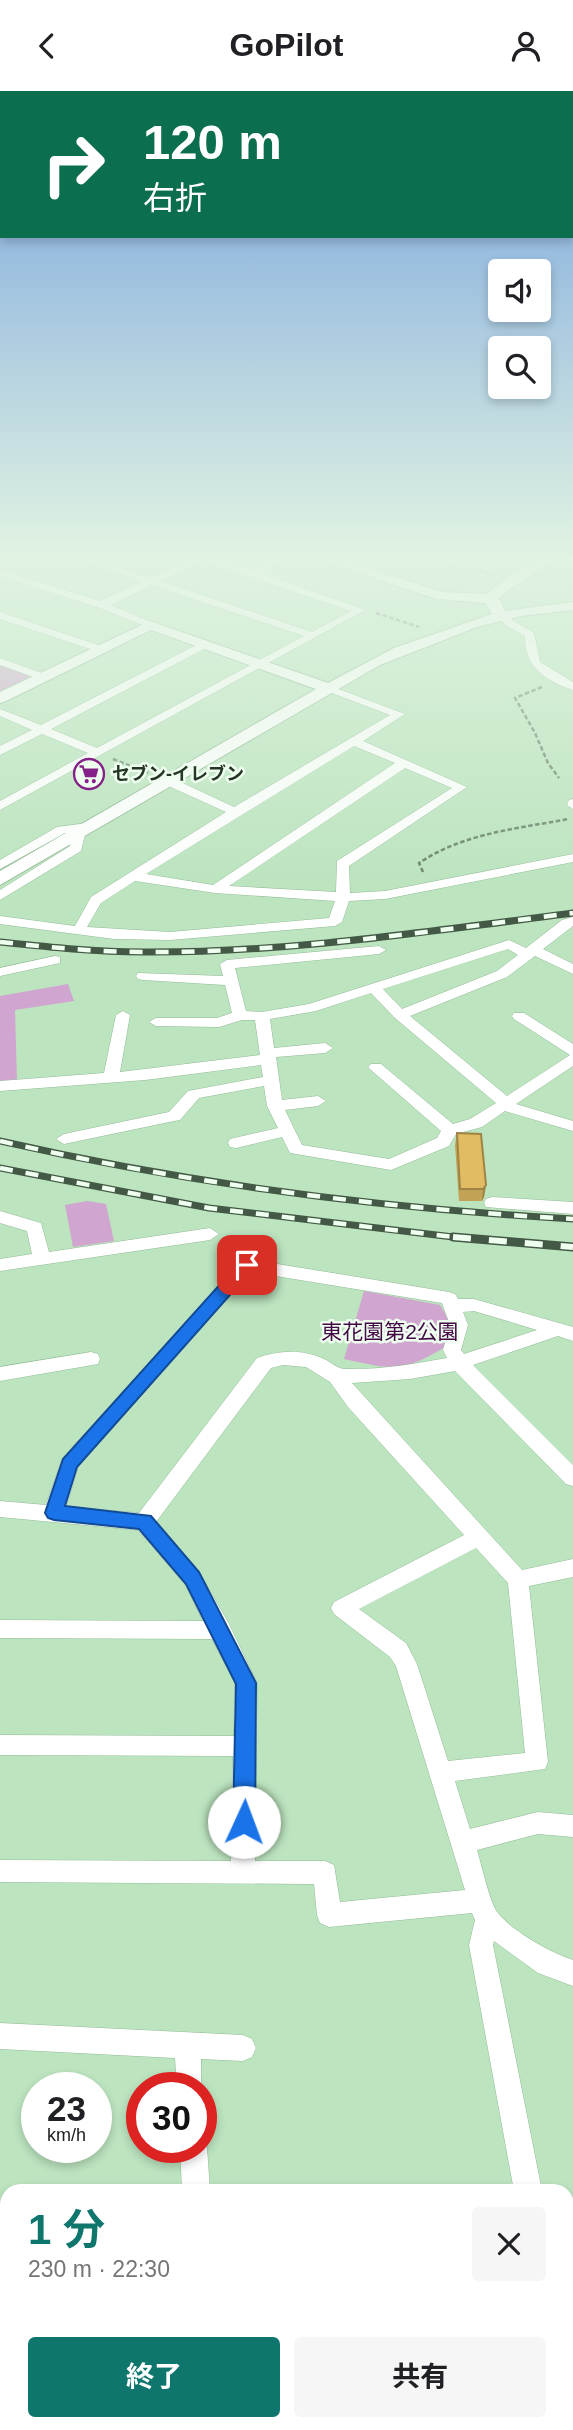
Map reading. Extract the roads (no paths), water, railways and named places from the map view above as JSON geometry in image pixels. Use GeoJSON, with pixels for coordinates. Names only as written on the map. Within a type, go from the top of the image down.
{"type":"FeatureCollection","features":[{"type":"Feature","properties":{"kind":"street"},"geometry":{"type":"LineString","coordinates":[[6,663],[43,677]]}},
{"type":"Feature","properties":{"kind":"street"},"geometry":{"type":"LineString","coordinates":[[0,698],[71,663]]}},
{"type":"Feature","properties":{"kind":"street"},"geometry":{"type":"LineString","coordinates":[[0,751],[169,663]]}},
{"type":"Feature","properties":{"kind":"street"},"geometry":{"type":"LineString","coordinates":[[0,879],[163,779],[373,663]]}},
{"type":"Feature","properties":{"kind":"street"},"geometry":{"type":"LineString","coordinates":[[535,663],[573,687]]}},
{"type":"Feature","properties":{"kind":"street"},"geometry":{"type":"LineString","coordinates":[[0,806],[262,664],[399,714],[130,876],[96,900],[79,930]]}},
{"type":"Feature","properties":{"kind":"street"},"geometry":{"type":"LineString","coordinates":[[0,712],[98,753]]}},
{"type":"Feature","properties":{"kind":"street"},"geometry":{"type":"LineString","coordinates":[[0,920],[114,935],[170,936],[335,922],[343,897],[342,864],[461,787],[353,741]]}},
{"type":"Feature","properties":{"kind":"street"},"geometry":{"type":"LineString","coordinates":[[215,889],[404,763]]}},
{"type":"Feature","properties":{"kind":"street"},"geometry":{"type":"LineString","coordinates":[[163,779],[235,812]]}},
{"type":"Feature","properties":{"kind":"street"},"geometry":{"type":"LineString","coordinates":[[0,865],[62,830],[77,833]]}},
{"type":"Feature","properties":{"kind":"street"},"geometry":{"type":"LineString","coordinates":[[0,896],[76,848],[77,833]]}},
{"type":"Feature","properties":{"kind":"street"},"geometry":{"type":"LineString","coordinates":[[130,876],[215,889],[343,897],[385,895],[573,858]]}},
{"type":"Feature","properties":{"kind":"street"},"geometry":{"type":"LineString","coordinates":[[400,1015],[502,974],[573,921]]}},
{"type":"Feature","properties":{"kind":"street"},"geometry":{"type":"LineString","coordinates":[[156,1022],[219,1023],[240,1015],[262,1016],[311,1009],[509,944],[573,970]]}},
{"type":"Feature","properties":{"kind":"street"},"geometry":{"type":"LineString","coordinates":[[240,1015],[227,964],[379,950]]}},
{"type":"Feature","properties":{"kind":"street"},"geometry":{"type":"LineString","coordinates":[[0,972],[55,960]]}},
{"type":"Feature","properties":{"kind":"street"},"geometry":{"type":"LineString","coordinates":[[143,976],[231,981]]}},
{"type":"Feature","properties":{"kind":"street"},"geometry":{"type":"LineString","coordinates":[[374,988],[400,1015],[514,1110],[573,1126]]}},
{"type":"Feature","properties":{"kind":"street"},"geometry":{"type":"LineString","coordinates":[[111,1077],[123,1015]]}},
{"type":"Feature","properties":{"kind":"street"},"geometry":{"type":"LineString","coordinates":[[262,1016],[275,1106],[296,1149],[391,1165],[443,1142],[450,1130],[476,1123],[573,1059]]}},
{"type":"Feature","properties":{"kind":"street"},"geometry":{"type":"LineString","coordinates":[[519,1016],[573,1051]]}},
{"type":"Feature","properties":{"kind":"street"},"geometry":{"type":"LineString","coordinates":[[0,1086],[111,1077],[325,1048]]}},
{"type":"Feature","properties":{"kind":"street"},"geometry":{"type":"LineString","coordinates":[[376,1067],[450,1130]]}},
{"type":"Feature","properties":{"kind":"street"},"geometry":{"type":"LineString","coordinates":[[64,1139],[174,1116],[194,1094],[272,1080]]}},
{"type":"Feature","properties":{"kind":"street"},"geometry":{"type":"LineString","coordinates":[[275,1106],[318,1101]]}},
{"type":"Feature","properties":{"kind":"street"},"geometry":{"type":"LineString","coordinates":[[236,1143],[287,1131]]}},
{"type":"Feature","properties":{"kind":"street"},"geometry":{"type":"LineString","coordinates":[[492,1203],[573,1208]]}},
{"type":"Feature","properties":{"kind":"street"},"geometry":{"type":"LineString","coordinates":[[0,1217],[35,1227],[42,1259]]}},
{"type":"Feature","properties":{"kind":"street"},"geometry":{"type":"LineString","coordinates":[[0,1265],[210,1234]]}},
{"type":"Feature","properties":{"kind":"street"},"geometry":{"type":"LineString","coordinates":[[54,1513],[69,1464],[247,1265],[449,1299],[459,1325],[452,1350],[459,1363],[573,1478]]}},
{"type":"Feature","properties":{"kind":"street"},"geometry":{"type":"LineString","coordinates":[[452,1306],[474,1305],[565,1332]]}},
{"type":"Feature","properties":{"kind":"street"},"geometry":{"type":"LineString","coordinates":[[337,1377],[410,1372],[459,1363],[565,1332]]}},
{"type":"Feature","properties":{"kind":"street"},"geometry":{"type":"LineString","coordinates":[[144,1522],[264,1363],[278,1357],[321,1363],[337,1377],[355,1402],[518,1580],[537,1762],[440,1772]]}},
{"type":"Feature","properties":{"kind":"street"},"geometry":{"type":"LineString","coordinates":[[0,1374],[90,1359]]}},
{"type":"Feature","properties":{"kind":"street"},"geometry":{"type":"LineString","coordinates":[[0,1509],[144,1522],[192,1578],[246,1683],[243,1873]]}},
{"type":"Feature","properties":{"kind":"street"},"geometry":{"type":"LineString","coordinates":[[478,1537],[342,1608],[398,1650],[406,1664],[484,1910],[481,1945],[527,2184]]}},
{"type":"Feature","properties":{"kind":"street"},"geometry":{"type":"LineString","coordinates":[[518,1580],[573,1568]]}},
{"type":"Feature","properties":{"kind":"street"},"geometry":{"type":"LineString","coordinates":[[0,1629],[220,1630]]}},
{"type":"Feature","properties":{"kind":"street"},"geometry":{"type":"LineString","coordinates":[[0,1745],[246,1746]]}},
{"type":"Feature","properties":{"kind":"street"},"geometry":{"type":"LineString","coordinates":[[462,1842],[538,1823],[573,1826]]}},
{"type":"Feature","properties":{"kind":"street"},"geometry":{"type":"LineString","coordinates":[[0,1871],[325,1873],[329,1915],[484,1910],[525,1950],[547,1963],[573,1973]]}},
{"type":"Feature","properties":{"kind":"street"},"geometry":{"type":"LineString","coordinates":[[0,2036],[243,2048]]}},
{"type":"Feature","properties":{"kind":"street"},"geometry":{"type":"LineString","coordinates":[[187,2045],[189,2072]]}},
{"type":"Feature","properties":{"kind":"street"},"geometry":{"type":"LineString","coordinates":[[194,2163],[196,2184]]}},
{"type":"Feature","properties":{"kind":"railway"},"geometry":{"type":"LineString","coordinates":[[0,942],[125,952],[251,949],[413,934],[573,913]]}},
{"type":"Feature","properties":{"kind":"railway"},"geometry":{"type":"LineString","coordinates":[[0,1141],[142,1170],[285,1192],[428,1208],[573,1219]]}},
{"type":"Feature","properties":{"kind":"railway"},"geometry":{"type":"LineString","coordinates":[[0,1168],[209,1208],[454,1237]]}},
{"type":"Feature","properties":{"kind":"railway"},"geometry":{"type":"LineString","coordinates":[[454,1237],[573,1247]]}},
{"type":"Feature","properties":{"kind":"railway"},"geometry":{"type":"LineString","coordinates":[[454,1237],[470,1239]]}},
{"type":"Feature","properties":{"kind":"place","name":"セブン-イレブン"},"geometry":{"type":"Point","coordinates":[89,774]}},
{"type":"Feature","properties":{"kind":"park label","name":"東花園第2公園"},"geometry":{"type":"Point","coordinates":[390,1332]}}]}
